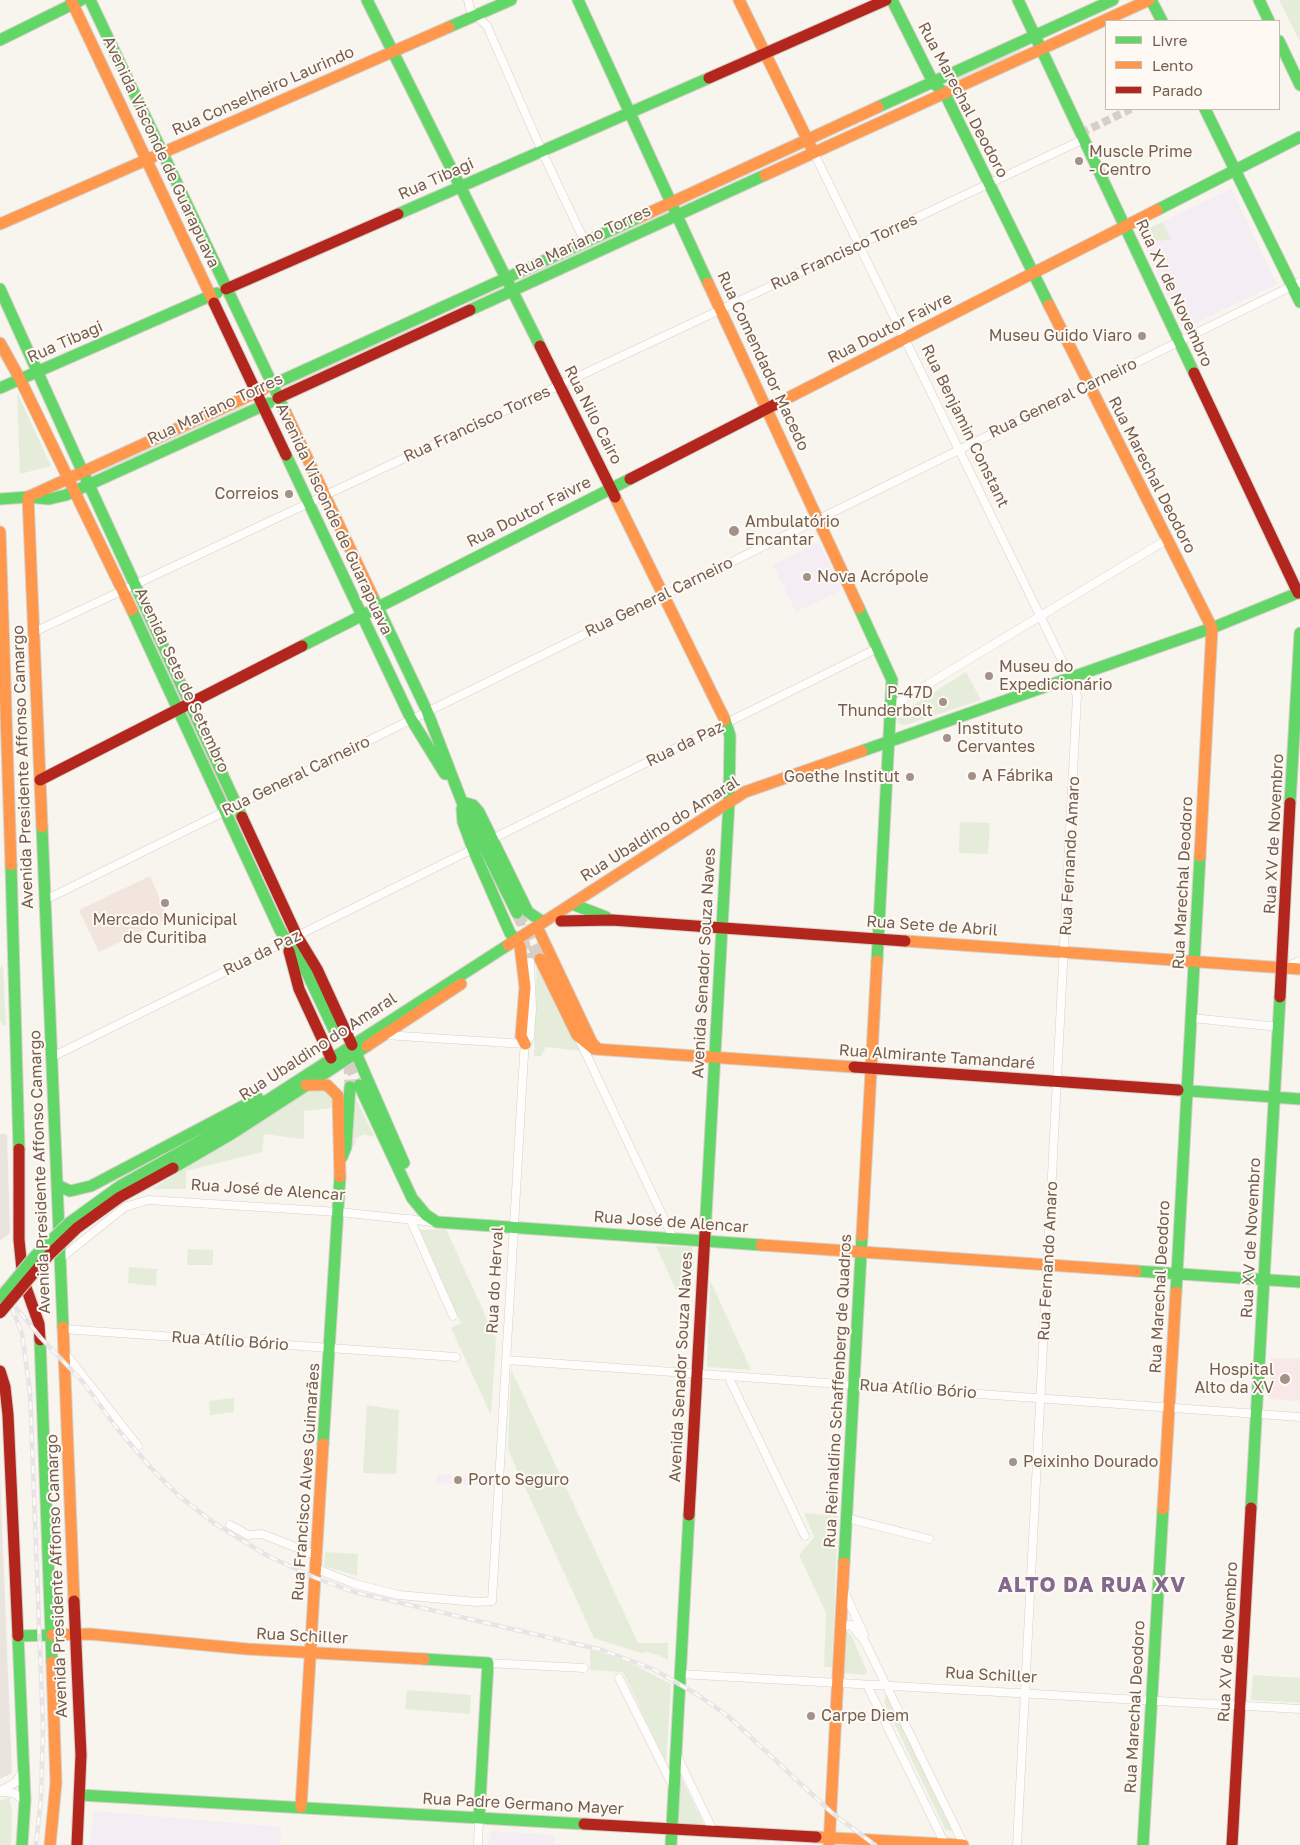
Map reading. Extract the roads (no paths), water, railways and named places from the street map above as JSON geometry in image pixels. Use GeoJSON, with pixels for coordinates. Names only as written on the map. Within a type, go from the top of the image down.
{"type":"FeatureCollection","features":[{"type":"Feature","properties":{"kind":"main road","name":"Avenida Visconde de Guarapuava"},"geometry":{"type":"LineString","coordinates":[[90,0],[427,712],[462,802],[517,913]]}},
{"type":"Feature","properties":{"kind":"main road","name":"Rua Nilo Cairo"},"geometry":{"type":"LineString","coordinates":[[367,0],[727,723],[731,753],[729,802]]}},
{"type":"Feature","properties":{"kind":"main road","name":"Rua Conselheiro Laurindo"},"geometry":{"type":"LineString","coordinates":[[0,224],[511,0]]}},
{"type":"Feature","properties":{"kind":"main road","name":"Rua Comendador Macedo"},"geometry":{"type":"LineString","coordinates":[[578,0],[892,680],[879,939]]}},
{"type":"Feature","properties":{"kind":"main road","name":"Rua Benjamin Constant"},"geometry":{"type":"LineString","coordinates":[[739,0],[814,153]]}},
{"type":"Feature","properties":{"kind":"main road","name":"Rua Tibagi"},"geometry":{"type":"LineString","coordinates":[[0,388],[886,0]]}},
{"type":"Feature","properties":{"kind":"main road","name":"Rua Marechal Deodoro"},"geometry":{"type":"LineString","coordinates":[[892,0],[933,82],[945,94],[1166,540],[1212,628],[1192,1018],[1143,1845]]}},
{"type":"Feature","properties":{"kind":"main road","name":"Rua XV de Novembro"},"geometry":{"type":"LineString","coordinates":[[1018,0],[1299,595]]}},
{"type":"Feature","properties":{"kind":"main road","name":"Rua Mariano Torres"},"geometry":{"type":"LineString","coordinates":[[28,497],[68,479],[82,469],[257,392],[1113,0]]}},
{"type":"Feature","properties":{"kind":"main road"},"geometry":{"type":"LineString","coordinates":[[1150,0],[1161,20]]}},
{"type":"Feature","properties":{"kind":"main road","name":"Rua Mariano Torres"},"geometry":{"type":"LineString","coordinates":[[1105,20],[1150,0]]}},
{"type":"Feature","properties":{"kind":"main road"},"geometry":{"type":"LineString","coordinates":[[1259,0],[1269,20]]}},
{"type":"Feature","properties":{"kind":"main road","name":"Avenida Visconde de Guarapuava"},"geometry":{"type":"LineString","coordinates":[[75,1],[98,57],[411,719],[462,802]]}},
{"type":"Feature","properties":{"kind":"main road"},"geometry":{"type":"LineString","coordinates":[[0,40],[75,1]]}},
{"type":"Feature","properties":{"kind":"main road"},"geometry":{"type":"LineString","coordinates":[[1093,9],[1112,17]]}},
{"type":"Feature","properties":{"kind":"main road","name":"Rua Mariano Torres"},"geometry":{"type":"LineString","coordinates":[[0,499],[28,497],[49,499],[75,492],[1105,20]]}},
{"type":"Feature","properties":{"kind":"main road"},"geometry":{"type":"LineString","coordinates":[[1280,43],[1300,85]]}},
{"type":"Feature","properties":{"kind":"main road"},"geometry":{"type":"LineString","coordinates":[[98,57],[122,70]]}},
{"type":"Feature","properties":{"kind":"main road"},"geometry":{"type":"LineString","coordinates":[[868,129],[900,97]]}},
{"type":"Feature","properties":{"kind":"main road"},"geometry":{"type":"LineString","coordinates":[[1206,110],[1296,284],[1300,302]]}},
{"type":"Feature","properties":{"kind":"main road","name":"Rua Doutor Faivre"},"geometry":{"type":"LineString","coordinates":[[40,780],[1300,137]]}},
{"type":"Feature","properties":{"kind":"main road"},"geometry":{"type":"LineString","coordinates":[[723,179],[760,178]]}},
{"type":"Feature","properties":{"kind":"main road"},"geometry":{"type":"LineString","coordinates":[[183,238],[189,211]]}},
{"type":"Feature","properties":{"kind":"main road","name":"Avenida Sete de Setembro"},"geometry":{"type":"LineString","coordinates":[[0,289],[134,585],[297,936],[317,969],[354,1049],[426,1214]]}},
{"type":"Feature","properties":{"kind":"main road"},"geometry":{"type":"LineString","coordinates":[[417,319],[444,323]]}},
{"type":"Feature","properties":{"kind":"main road"},"geometry":{"type":"LineString","coordinates":[[222,320],[248,334]]}},
{"type":"Feature","properties":{"kind":"main road","name":"Avenida Sete de Setembro"},"geometry":{"type":"LineString","coordinates":[[0,342],[20,379],[123,591],[286,941],[307,973],[334,1030]]}},
{"type":"Feature","properties":{"kind":"main road"},"geometry":{"type":"LineString","coordinates":[[295,474],[299,442]]}},
{"type":"Feature","properties":{"kind":"main road","name":"Avenida Presidente Affonso Camargo"},"geometry":{"type":"LineString","coordinates":[[28,497],[81,1755],[77,1845]]}},
{"type":"Feature","properties":{"kind":"main road","name":"Avenida Presidente Affonso Camargo"},"geometry":{"type":"LineString","coordinates":[[0,534],[19,1090],[19,1240],[23,1279],[39,1324],[52,1635],[56,1783],[50,1845]]}},
{"type":"Feature","properties":{"kind":"main road"},"geometry":{"type":"LineString","coordinates":[[327,541],[355,560]]}},
{"type":"Feature","properties":{"kind":"main road","name":"Rua Ubaldino do Amaral"},"geometry":{"type":"LineString","coordinates":[[170,1164],[222,1140],[306,1085],[354,1049],[541,928],[572,904],[745,792],[1212,628],[1299,595]]}},
{"type":"Feature","properties":{"kind":"main road","name":"Rua XV de Novembro"},"geometry":{"type":"LineString","coordinates":[[1232,1845],[1279,1027],[1296,800],[1300,633]]}},
{"type":"Feature","properties":{"kind":"main road"},"geometry":{"type":"LineString","coordinates":[[525,1044],[521,1036],[525,987],[517,943],[510,933],[473,849],[463,822],[462,802],[473,805],[479,812],[528,912],[541,928],[592,1043],[598,1049]]}},
{"type":"Feature","properties":{"kind":"main road","name":"Avenida Senador Souza Naves"},"geometry":{"type":"LineString","coordinates":[[671,1845],[729,802]]}},
{"type":"Feature","properties":{"kind":"main road"},"geometry":{"type":"LineString","coordinates":[[572,904],[612,920]]}},
{"type":"Feature","properties":{"kind":"main road","name":"Rua Sete de Abril"},"geometry":{"type":"LineString","coordinates":[[561,921],[612,920],[1300,969]]}},
{"type":"Feature","properties":{"kind":"main road","name":"Rua Ubaldino do Amaral"},"geometry":{"type":"LineString","coordinates":[[541,928],[561,921]]}},
{"type":"Feature","properties":{"kind":"main road","name":"Rua Reinaldino Schaffenberg de Quadros"},"geometry":{"type":"LineString","coordinates":[[830,1842],[879,939]]}},
{"type":"Feature","properties":{"kind":"main road"},"geometry":{"type":"LineString","coordinates":[[286,941],[299,989],[331,1058]]}},
{"type":"Feature","properties":{"kind":"main road","name":"Rua Ubaldino do Amaral"},"geometry":{"type":"LineString","coordinates":[[170,1164],[331,1058],[384,1035],[517,943]]}},
{"type":"Feature","properties":{"kind":"main road"},"geometry":{"type":"LineString","coordinates":[[535,961],[578,1035],[598,1049]]}},
{"type":"Feature","properties":{"kind":"main road","name":"Rua Almirante Tamandaré"},"geometry":{"type":"LineString","coordinates":[[598,1049],[1300,1099]]}},
{"type":"Feature","properties":{"kind":"main road","name":"Rua Francisco Alves Guimarães"},"geometry":{"type":"LineString","coordinates":[[301,1808],[331,1348],[344,1212],[338,1195],[341,1159],[338,1141],[338,1096],[327,1085],[306,1085]]}},
{"type":"Feature","properties":{"kind":"main road","name":"Rua Francisco Alves Guimarães"},"geometry":{"type":"LineString","coordinates":[[341,1159],[346,1148],[355,1086],[410,1195],[426,1214]]}},
{"type":"Feature","properties":{"kind":"main road"},"geometry":{"type":"LineString","coordinates":[[57,1184],[70,1191],[91,1186],[230,1112],[262,1096],[284,1088]]}},
{"type":"Feature","properties":{"kind":"main road"},"geometry":{"type":"LineString","coordinates":[[0,1298],[35,1256],[69,1223],[120,1186],[170,1164]]}},
{"type":"Feature","properties":{"kind":"main road"},"geometry":{"type":"LineString","coordinates":[[0,1313],[49,1254],[77,1228],[170,1164]]}},
{"type":"Feature","properties":{"kind":"main road"},"geometry":{"type":"LineString","coordinates":[[426,1214],[437,1222]]}},
{"type":"Feature","properties":{"kind":"main road","name":"Rua José de Alencar"},"geometry":{"type":"LineString","coordinates":[[437,1222],[1300,1282]]}},
{"type":"Feature","properties":{"kind":"main road"},"geometry":{"type":"LineString","coordinates":[[0,1371],[5,1387],[8,1408],[25,1800],[22,1845]]}},
{"type":"Feature","properties":{"kind":"main road","name":"Rua Schiller"},"geometry":{"type":"LineString","coordinates":[[18,1636],[76,1634],[312,1653],[488,1663]]}},
{"type":"Feature","properties":{"kind":"main road"},"geometry":{"type":"LineString","coordinates":[[479,1818],[488,1663]]}},
{"type":"Feature","properties":{"kind":"main road","name":"Rua Padre Germano Mayer"},"geometry":{"type":"LineString","coordinates":[[80,1795],[672,1828],[830,1842],[964,1845]]}},
{"type":"Feature","properties":{"kind":"street"},"geometry":{"type":"LineString","coordinates":[[468,0],[470,9],[487,26],[585,242]]}},
{"type":"Feature","properties":{"kind":"street","name":"Rua Francisco Torres"},"geometry":{"type":"LineString","coordinates":[[34,632],[1084,139]]}},
{"type":"Feature","properties":{"kind":"street","name":"Rua Benjamin Constant"},"geometry":{"type":"LineString","coordinates":[[814,153],[1070,678]]}},
{"type":"Feature","properties":{"kind":"street","name":"Rua General Carneiro"},"geometry":{"type":"LineString","coordinates":[[45,900],[1296,284]]}},
{"type":"Feature","properties":{"kind":"street"},"geometry":{"type":"LineString","coordinates":[[892,706],[1166,540]]}},
{"type":"Feature","properties":{"kind":"street","name":"Rua da Paz"},"geometry":{"type":"LineString","coordinates":[[492,839],[878,648]]}},
{"type":"Feature","properties":{"kind":"street","name":"Rua Fernando Amaro"},"geometry":{"type":"LineString","coordinates":[[1017,1845],[1078,706],[1070,678]]}},
{"type":"Feature","properties":{"kind":"street","name":"Rua da Paz"},"geometry":{"type":"LineString","coordinates":[[52,1057],[473,849]]}},
{"type":"Feature","properties":{"kind":"street","name":"Rua do Herval"},"geometry":{"type":"LineString","coordinates":[[317,1570],[356,1584],[399,1595],[476,1602],[492,1601],[525,1044],[530,1037],[535,961]]}},
{"type":"Feature","properties":{"kind":"street"},"geometry":{"type":"LineString","coordinates":[[1283,968],[1300,961]]}},
{"type":"Feature","properties":{"kind":"street"},"geometry":{"type":"LineString","coordinates":[[1192,1018],[1279,1027]]}},
{"type":"Feature","properties":{"kind":"street"},"geometry":{"type":"LineString","coordinates":[[407,1020],[410,1031],[415,1036]]}},
{"type":"Feature","properties":{"kind":"street"},"geometry":{"type":"LineString","coordinates":[[384,1035],[525,1044]]}},
{"type":"Feature","properties":{"kind":"street"},"geometry":{"type":"LineString","coordinates":[[578,1035],[673,1238]]}},
{"type":"Feature","properties":{"kind":"street"},"geometry":{"type":"LineString","coordinates":[[591,1063],[598,1049]]}},
{"type":"Feature","properties":{"kind":"street","name":"Rua José de Alencar"},"geometry":{"type":"LineString","coordinates":[[60,1259],[125,1207],[148,1200],[344,1212],[437,1222]]}},
{"type":"Feature","properties":{"kind":"street"},"geometry":{"type":"LineString","coordinates":[[410,1219],[454,1316]]}},
{"type":"Feature","properties":{"kind":"street","name":"Rua Atílio Bório"},"geometry":{"type":"LineString","coordinates":[[63,1329],[456,1356]]}},
{"type":"Feature","properties":{"kind":"street"},"geometry":{"type":"LineString","coordinates":[[64,1352],[138,1446]]}},
{"type":"Feature","properties":{"kind":"street","name":"Rua Atílio Bório"},"geometry":{"type":"LineString","coordinates":[[506,1360],[1300,1417]]}},
{"type":"Feature","properties":{"kind":"street"},"geometry":{"type":"LineString","coordinates":[[728,1376],[805,1536]]}},
{"type":"Feature","properties":{"kind":"street"},"geometry":{"type":"LineString","coordinates":[[847,1518],[929,1539]]}},
{"type":"Feature","properties":{"kind":"street"},"geometry":{"type":"LineString","coordinates":[[230,1525],[248,1535],[262,1534],[318,1556]]}},
{"type":"Feature","properties":{"kind":"street"},"geometry":{"type":"LineString","coordinates":[[843,1591],[863,1633],[865,1642]]}},
{"type":"Feature","properties":{"kind":"street"},"geometry":{"type":"LineString","coordinates":[[842,1626],[851,1625],[865,1642],[964,1845]]}},
{"type":"Feature","properties":{"kind":"street","name":"Rua Schiller"},"geometry":{"type":"LineString","coordinates":[[488,1663],[584,1668]]}},
{"type":"Feature","properties":{"kind":"street","name":"Rua Schiller"},"geometry":{"type":"LineString","coordinates":[[680,1674],[1300,1709]]}},
{"type":"Feature","properties":{"kind":"street"},"geometry":{"type":"LineString","coordinates":[[619,1678],[674,1789]]}},
{"type":"Feature","properties":{"kind":"street"},"geometry":{"type":"LineString","coordinates":[[867,1684],[945,1844]]}},
{"type":"Feature","properties":{"kind":"street"},"geometry":{"type":"LineString","coordinates":[[676,1753],[713,1831]]}},
{"type":"Feature","properties":{"kind":"street"},"geometry":{"type":"LineString","coordinates":[[0,1791],[16,1782],[24,1769]]}},
{"type":"Feature","properties":{"kind":"street"},"geometry":{"type":"LineString","coordinates":[[0,1791],[13,1793],[25,1800]]}},
{"type":"Feature","properties":{"kind":"street"},"geometry":{"type":"LineString","coordinates":[[478,1845],[479,1818]]}},
{"type":"Feature","properties":{"kind":"tunnel"},"geometry":{"type":"LineString","coordinates":[[1081,133],[1129,110]]}},
{"type":"Feature","properties":{"kind":"tunnel"},"geometry":{"type":"LineString","coordinates":[[517,913],[540,959]]}},
{"type":"Feature","properties":{"kind":"tunnel"},"geometry":{"type":"LineString","coordinates":[[520,918],[530,962]]}},
{"type":"Feature","properties":{"kind":"tunnel"},"geometry":{"type":"LineString","coordinates":[[334,1030],[359,1085]]}},
{"type":"Feature","properties":{"kind":"tunnel"},"geometry":{"type":"LineString","coordinates":[[349,1063],[350,1087]]}},
{"type":"Feature","properties":{"kind":"railway"},"geometry":{"type":"LineString","coordinates":[[0,1288],[40,1337],[83,1382],[116,1427],[151,1468],[179,1496],[214,1523],[268,1556],[316,1578],[354,1592],[602,1650],[653,1669],[698,1695],[728,1716],[831,1812],[875,1845]]}},
{"type":"Feature","properties":{"kind":"railway"},"geometry":{"type":"LineString","coordinates":[[12,1308],[22,1334],[30,1392],[43,1727],[41,1798],[36,1845]]}},
{"type":"Feature","properties":{"kind":"place","name":"Muscle Prime - Centro"},"geometry":{"type":"Point","coordinates":[1079,161]}},
{"type":"Feature","properties":{"kind":"place","name":"Museu Guido Viaro"},"geometry":{"type":"Point","coordinates":[1142,336]}},
{"type":"Feature","properties":{"kind":"place","name":"Correios"},"geometry":{"type":"Point","coordinates":[289,494]}},
{"type":"Feature","properties":{"kind":"place","name":"Ambulatório Encantar"},"geometry":{"type":"Point","coordinates":[734,531]}},
{"type":"Feature","properties":{"kind":"place","name":"Nova Acrópole"},"geometry":{"type":"Point","coordinates":[807,577]}},
{"type":"Feature","properties":{"kind":"place","name":"Museu do Expedicionário"},"geometry":{"type":"Point","coordinates":[989,676]}},
{"type":"Feature","properties":{"kind":"place","name":"P-47D Thunderbolt"},"geometry":{"type":"Point","coordinates":[943,702]}},
{"type":"Feature","properties":{"kind":"place","name":"Instituto Cervantes"},"geometry":{"type":"Point","coordinates":[947,738]}},
{"type":"Feature","properties":{"kind":"place","name":"A Fábrika"},"geometry":{"type":"Point","coordinates":[972,776]}},
{"type":"Feature","properties":{"kind":"place","name":"Goethe Institut"},"geometry":{"type":"Point","coordinates":[910,777]}},
{"type":"Feature","properties":{"kind":"place","name":"Mercado Municipal de Curitiba"},"geometry":{"type":"Point","coordinates":[165,903]}},
{"type":"Feature","properties":{"kind":"place","name":"Hospital Alto da XV"},"geometry":{"type":"Point","coordinates":[1285,1379]}},
{"type":"Feature","properties":{"kind":"place","name":"Peixinho Dourado"},"geometry":{"type":"Point","coordinates":[1013,1462]}},
{"type":"Feature","properties":{"kind":"place","name":"Porto Seguro"},"geometry":{"type":"Point","coordinates":[458,1480]}},
{"type":"Feature","properties":{"kind":"place","name":"Carpe Diem"},"geometry":{"type":"Point","coordinates":[811,1716]}},
{"type":"Feature","properties":{"kind":"district","name":"ALTO DA RUA XV"},"geometry":{"type":"Point","coordinates":[1092,1585]}}]}
